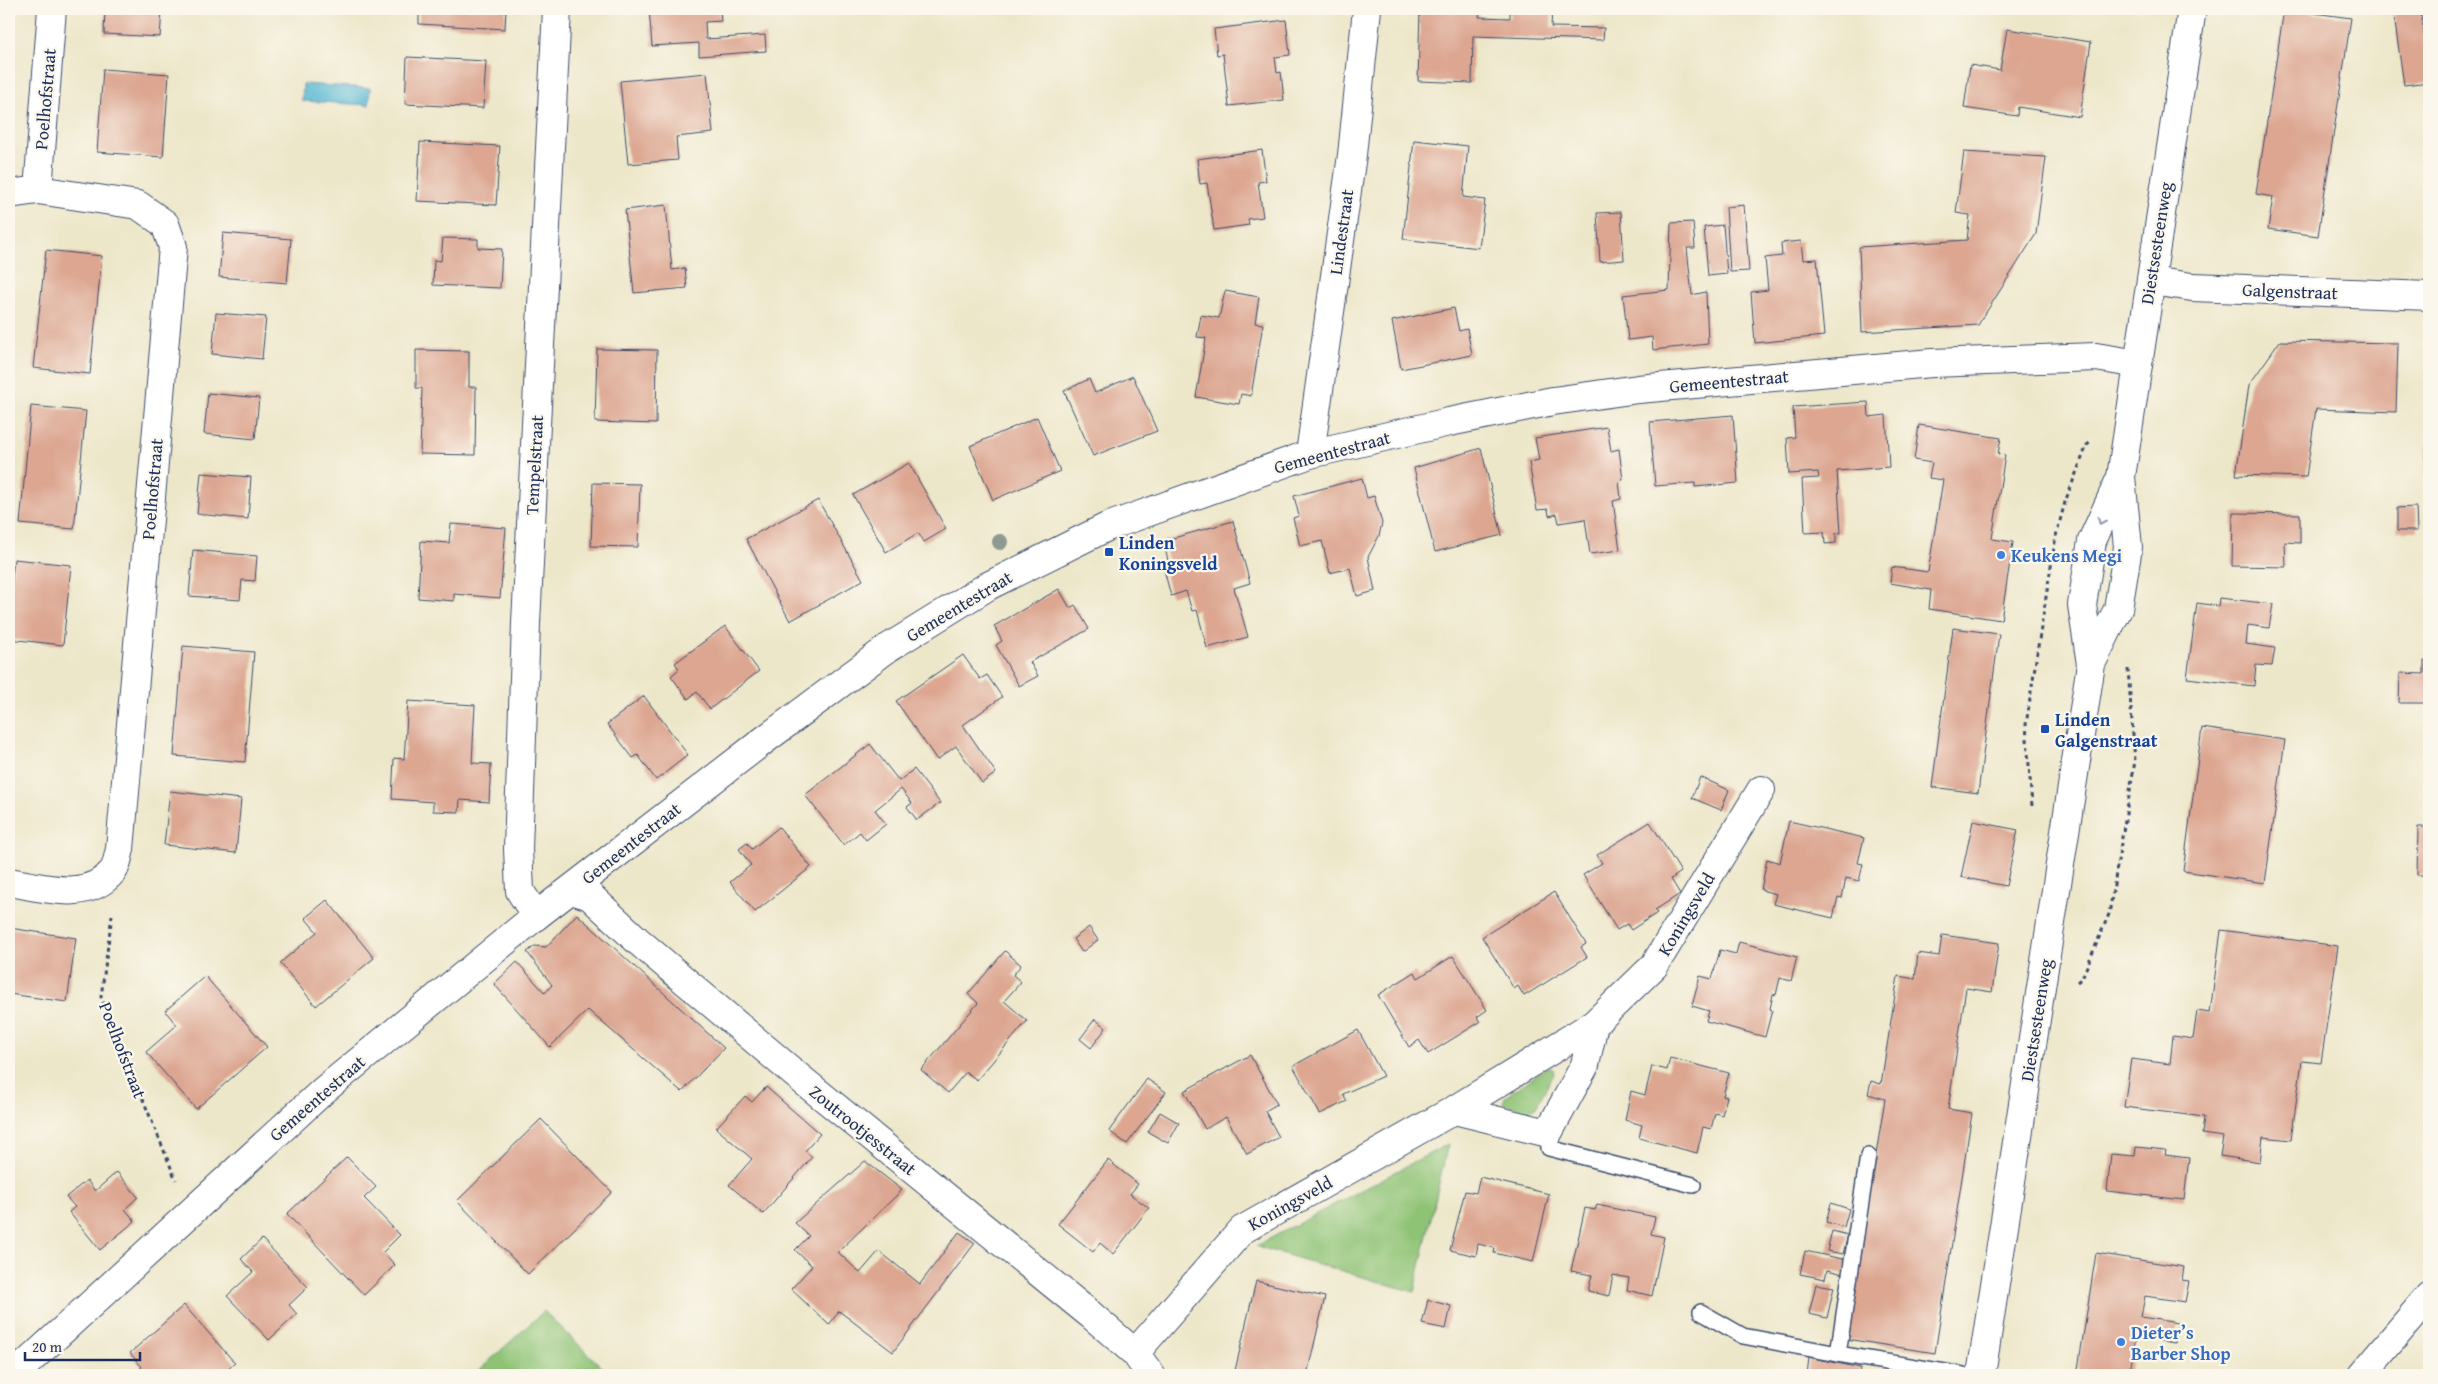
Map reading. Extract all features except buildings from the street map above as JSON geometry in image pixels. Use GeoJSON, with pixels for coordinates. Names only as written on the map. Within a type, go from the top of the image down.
{"type":"FeatureCollection","features":[{"type":"Feature","properties":{"kind":"street","name":"Poelhofstraat"},"geometry":{"type":"LineString","coordinates":[[38,190],[52,9]]}},
{"type":"Feature","properties":{"kind":"street","name":"Tempelstraat"},"geometry":{"type":"LineString","coordinates":[[536,916],[520,891],[518,849],[526,623],[557,9]]}},
{"type":"Feature","properties":{"kind":"street","name":"Lindestraat"},"geometry":{"type":"LineString","coordinates":[[1310,454],[1352,155],[1367,9]]}},
{"type":"Feature","properties":{"kind":"street","name":"Diestsesteenweg"},"geometry":{"type":"LineString","coordinates":[[2091,664],[2118,609],[2128,547],[2121,477],[2192,9]]}},
{"type":"Feature","properties":{"kind":"street","name":"Poelhofstraat"},"geometry":{"type":"LineString","coordinates":[[9,194],[38,190],[138,205],[165,224],[173,247],[120,849],[114,871],[87,890],[67,891],[9,882]]}},
{"type":"Feature","properties":{"kind":"street","name":"Galgenstraat"},"geometry":{"type":"LineString","coordinates":[[2150,281],[2192,287],[2429,296]]}},
{"type":"Feature","properties":{"kind":"street","name":"Gemeentestraat"},"geometry":{"type":"LineString","coordinates":[[14,1375],[324,1090],[536,916],[763,741],[888,648],[988,586],[1107,527],[1310,454],[1449,422],[1553,401],[1638,389],[1932,363],[2096,357],[2138,364]]}},
{"type":"Feature","properties":{"kind":"street","name":"Diestsesteenweg"},"geometry":{"type":"LineString","coordinates":[[1981,1375],[2091,664],[2082,605],[2092,541],[2121,477]]}},
{"type":"Feature","properties":{"kind":"street","name":"Koningsveld"},"geometry":{"type":"LineString","coordinates":[[1135,1353],[1242,1230],[1454,1110],[1594,1024],[1654,966],[1762,790]]}},
{"type":"Feature","properties":{"kind":"street","name":"Zoutrootjesstraat"},"geometry":{"type":"LineString","coordinates":[[572,890],[590,896],[638,940],[795,1074],[1135,1353],[1151,1375]]}},
{"type":"Feature","properties":{"kind":"street"},"geometry":{"type":"LineString","coordinates":[[1454,1110],[1548,1133],[1585,1065],[1594,1024]]}},
{"type":"Feature","properties":{"kind":"street"},"geometry":{"type":"LineString","coordinates":[[2362,1375],[2429,1296]]}},
{"type":"Feature","properties":{"kind":"lane"},"geometry":{"type":"LineString","coordinates":[[1548,1133],[1549,1148],[1693,1185]]}},
{"type":"Feature","properties":{"kind":"lane"},"geometry":{"type":"LineString","coordinates":[[1838,1354],[1868,1156]]}},
{"type":"Feature","properties":{"kind":"lane"},"geometry":{"type":"LineString","coordinates":[[1701,1312],[1743,1336],[1963,1375]]}},
{"type":"Feature","properties":{"kind":"path"},"geometry":{"type":"LineString","coordinates":[[2037,1017],[2082,978],[2109,914],[2135,761],[2128,666]]}},
{"type":"Feature","properties":{"kind":"path","name":"Poelhofstraat"},"geometry":{"type":"LineString","coordinates":[[100,882],[113,907],[101,997],[163,1151],[191,1213]]}},
{"type":"Feature","properties":{"kind":"green space"},"geometry":{"type":"Polygon","coordinates":[[[1548,1067],[1553,1069],[1554,1074],[1535,1108],[1525,1111],[1503,1103],[1505,1097],[1548,1067]]]}},
{"type":"Feature","properties":{"kind":"green space"},"geometry":{"type":"Polygon","coordinates":[[[1448,1144],[1414,1292],[1256,1246],[1448,1144]]]}},
{"type":"Feature","properties":{"kind":"green space"},"geometry":{"type":"Polygon","coordinates":[[[544,1311],[610,1375],[474,1375],[544,1311]]]}},
{"type":"Feature","properties":{"kind":"water"},"geometry":{"type":"Polygon","coordinates":[[[303,84],[370,88],[369,105],[302,101],[303,84]]]}},
{"type":"Feature","properties":{"kind":"place","name":"Linden Koningsveld"},"geometry":{"type":"Point","coordinates":[1109,552]}},
{"type":"Feature","properties":{"kind":"place","name":"Keukens Megi"},"geometry":{"type":"Point","coordinates":[2001,555]}},
{"type":"Feature","properties":{"kind":"place","name":"Linden Galgenstraat"},"geometry":{"type":"Point","coordinates":[2045,729]}},
{"type":"Feature","properties":{"kind":"place","name":"Dieter’s Barber Shop"},"geometry":{"type":"Point","coordinates":[2121,1342]}}]}
